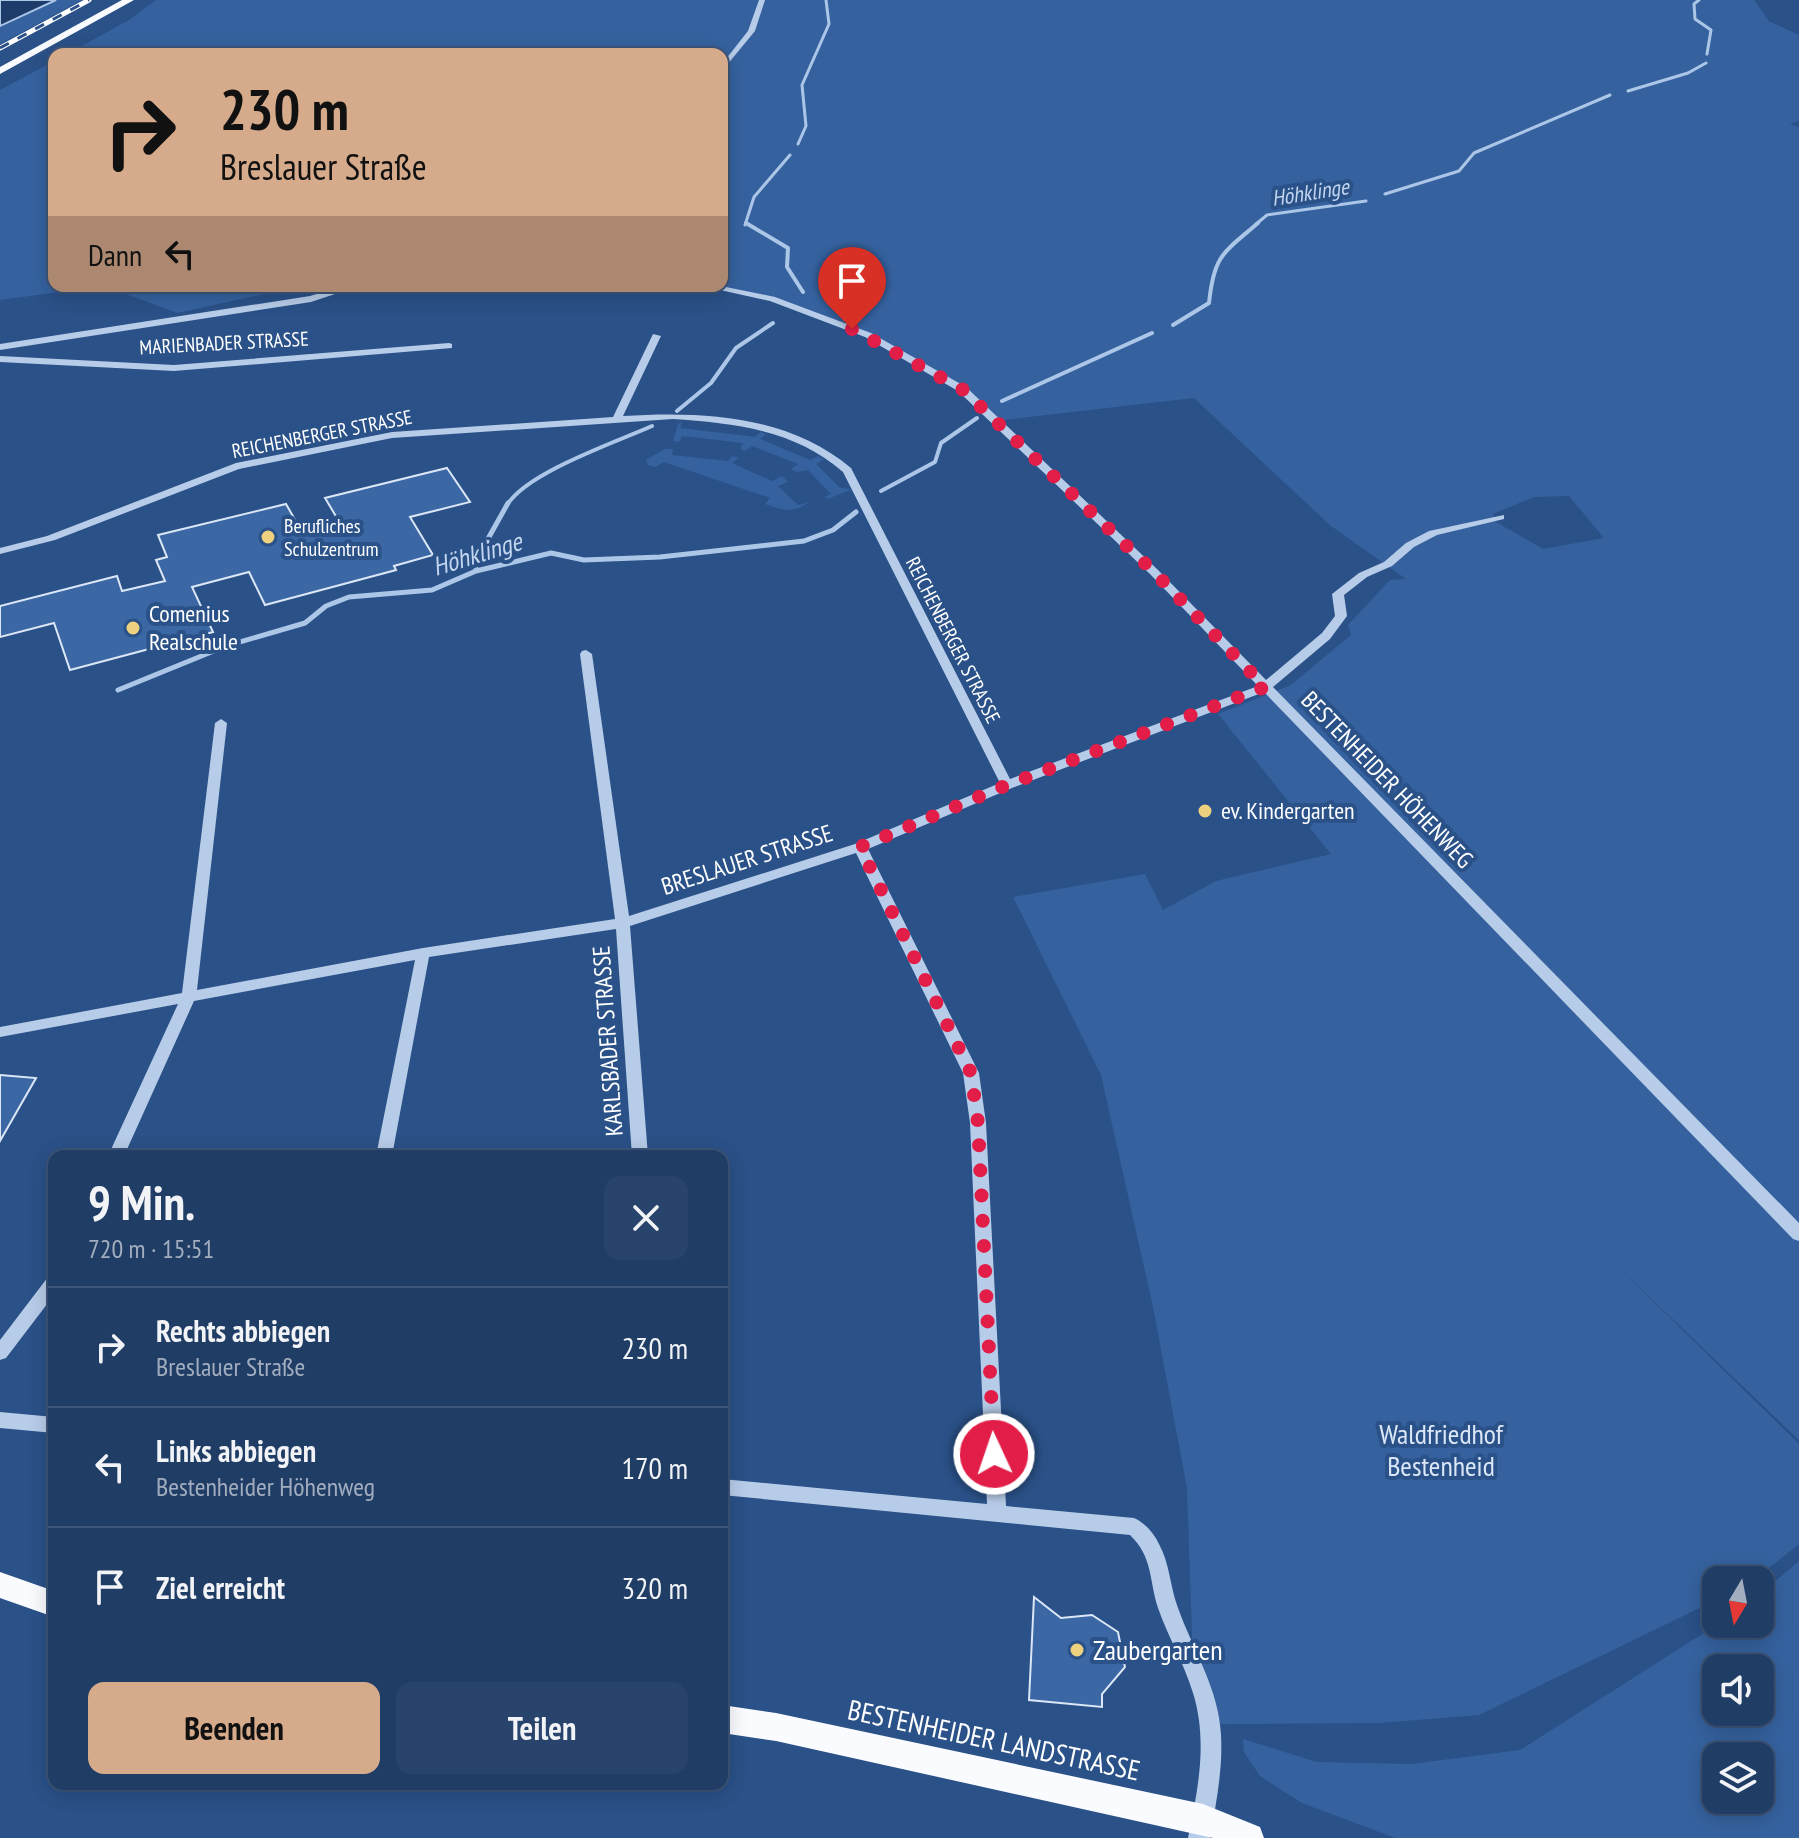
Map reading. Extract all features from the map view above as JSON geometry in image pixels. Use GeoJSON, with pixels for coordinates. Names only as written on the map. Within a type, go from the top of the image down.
{"type":"FeatureCollection","features":[{"type":"Feature","properties":{"kind":"main road"},"geometry":{"type":"LineString","coordinates":[[0,71],[129,0]]}},
{"type":"Feature","properties":{"kind":"main road"},"geometry":{"type":"LineString","coordinates":[[0,1585],[48,1602]]}},
{"type":"Feature","properties":{"kind":"main road","name":"BESTENHEIDER LANDSTRASSE"},"geometry":{"type":"LineString","coordinates":[[728,1720],[776,1727],[1249,1838]]}},
{"type":"Feature","properties":{"kind":"street"},"geometry":{"type":"LineString","coordinates":[[728,61],[751,31],[762,0]]}},
{"type":"Feature","properties":{"kind":"street","name":"BESTENHEIDER HÖHENWEG"},"geometry":{"type":"LineString","coordinates":[[728,290],[772,299],[868,335],[962,389],[1154,572],[1799,1234]]}},
{"type":"Feature","properties":{"kind":"street"},"geometry":{"type":"LineString","coordinates":[[0,347],[311,299],[334,292]]}},
{"type":"Feature","properties":{"kind":"street"},"geometry":{"type":"LineString","coordinates":[[617,419],[656,336]]}},
{"type":"Feature","properties":{"kind":"street","name":"MARIENBADER STRASSE"},"geometry":{"type":"LineString","coordinates":[[0,359],[174,368],[449,346]]}},
{"type":"Feature","properties":{"kind":"street","name":"REICHENBERGER STRASSE"},"geometry":{"type":"LineString","coordinates":[[0,551],[51,538],[236,466],[392,435],[617,419],[698,417],[773,429],[840,462],[847,470],[1007,785]]}},
{"type":"Feature","properties":{"kind":"street","name":"BRESLAUER STRASSE"},"geometry":{"type":"LineString","coordinates":[[0,1032],[423,953],[623,923],[860,847],[1007,785],[1265,687],[1326,636],[1341,616],[1338,594],[1363,575],[1388,564],[1410,545],[1433,533],[1500,517]]}},
{"type":"Feature","properties":{"kind":"street"},"geometry":{"type":"LineString","coordinates":[[586,654],[623,923]]}},
{"type":"Feature","properties":{"kind":"street"},"geometry":{"type":"LineString","coordinates":[[119,1150],[189,995],[221,723]]}},
{"type":"Feature","properties":{"kind":"street"},"geometry":{"type":"LineString","coordinates":[[860,847],[971,1073],[978,1123],[997,1514]]}},
{"type":"Feature","properties":{"kind":"street","name":"KARLSBADER STRASSE"},"geometry":{"type":"LineString","coordinates":[[623,923],[640,1150]]}},
{"type":"Feature","properties":{"kind":"street"},"geometry":{"type":"LineString","coordinates":[[385,1150],[423,953]]}},
{"type":"Feature","properties":{"kind":"street"},"geometry":{"type":"LineString","coordinates":[[0,1353],[48,1290]]}},
{"type":"Feature","properties":{"kind":"street"},"geometry":{"type":"LineString","coordinates":[[0,1420],[48,1424]]}},
{"type":"Feature","properties":{"kind":"street"},"geometry":{"type":"LineString","coordinates":[[728,1488],[1134,1527],[1151,1540],[1167,1605],[1193,1665],[1211,1724],[1201,1829]]}},
{"type":"Feature","properties":{"kind":"green space"},"geometry":{"type":"Polygon","coordinates":[[[56,0],[82,0],[0,44],[0,26],[56,0]]]}},
{"type":"Feature","properties":{"kind":"green space","name":"Waldfriedhof Bestenheid"},"geometry":{"type":"Polygon","coordinates":[[[156,0],[1754,0],[1769,21],[1799,35],[1799,121],[1790,124],[1799,127],[1799,1440],[1615,1264],[1799,1444],[1799,1544],[1772,1566],[1702,1566],[1702,1607],[1479,1715],[1380,1723],[1211,1724],[1193,1665],[1187,1488],[1153,1307],[1101,1075],[1013,897],[1145,874],[1163,910],[1216,881],[1331,854],[1218,714],[1291,685],[1351,635],[1348,625],[1390,580],[1406,579],[1331,526],[1194,398],[995,421],[965,394],[932,371],[861,333],[786,305],[728,290],[728,48],[78,48],[129,20],[156,0]],[[1569,496],[1534,497],[1493,514],[1496,522],[1543,549],[1604,538],[1569,496]]]}},
{"type":"Feature","properties":{"kind":"green space"},"geometry":{"type":"Polygon","coordinates":[[[48,64],[48,292],[59,292],[0,300],[0,90],[48,64]]]}},
{"type":"Feature","properties":{"kind":"green space"},"geometry":{"type":"Polygon","coordinates":[[[120,292],[273,292],[177,313],[120,292]]]}},
{"type":"Feature","properties":{"kind":"green space"},"geometry":{"type":"Polygon","coordinates":[[[682,422],[680,428],[755,437],[761,432],[766,434],[760,439],[810,460],[818,456],[824,459],[816,464],[840,488],[852,489],[828,499],[824,497],[831,494],[808,470],[797,472],[791,469],[798,464],[752,446],[745,451],[740,449],[743,443],[682,436],[679,442],[673,441],[678,424],[682,422]]]}},
{"type":"Feature","properties":{"kind":"green space"},"geometry":{"type":"Polygon","coordinates":[[[665,449],[673,449],[672,455],[728,461],[732,456],[739,458],[732,463],[772,481],[782,476],[788,482],[778,486],[798,505],[809,502],[798,508],[782,509],[765,504],[770,498],[664,462],[655,467],[648,465],[646,460],[665,449]]]}},
{"type":"Feature","properties":{"kind":"green space"},"geometry":{"type":"Polygon","coordinates":[[[1799,1561],[1799,1838],[1395,1838],[1302,1803],[1260,1776],[1244,1752],[1243,1739],[1317,1762],[1411,1764],[1520,1750],[1702,1634],[1702,1638],[1774,1638],[1774,1582],[1799,1561]]]}},
{"type":"Feature","properties":{"kind":"shaded area"},"geometry":{"type":"Polygon","coordinates":[[[0,0],[56,0],[0,26],[0,0]]]}},
{"type":"Feature","properties":{"kind":"building","name":"Berufliches Schulzentrum"},"geometry":{"type":"Polygon","coordinates":[[[447,468],[470,502],[410,517],[433,555],[394,566],[396,570],[265,605],[249,572],[192,587],[213,632],[70,670],[54,623],[0,637],[0,606],[117,576],[122,591],[165,581],[156,560],[167,557],[158,535],[286,504],[302,532],[340,523],[325,498],[447,468]]]}},
{"type":"Feature","properties":{"kind":"building"},"geometry":{"type":"Polygon","coordinates":[[[0,1075],[36,1078],[0,1141],[0,1075]]]}},
{"type":"Feature","properties":{"kind":"building","name":"Zaubergarten"},"geometry":{"type":"Polygon","coordinates":[[[1034,1597],[1061,1618],[1092,1615],[1118,1632],[1125,1667],[1102,1694],[1102,1707],[1029,1700],[1034,1597]]]}},
{"type":"Feature","properties":{"kind":"waterway"},"geometry":{"type":"LineString","coordinates":[[798,144],[806,126],[802,85],[829,24],[826,0]]}},
{"type":"Feature","properties":{"kind":"waterway","name":"Höhklinge"},"geometry":{"type":"LineString","coordinates":[[1699,0],[1694,4],[1695,19],[1711,30],[1707,54]]}},
{"type":"Feature","properties":{"kind":"waterway","name":"Höhklinge"},"geometry":{"type":"LineString","coordinates":[[1628,91],[1688,73],[1706,63]]}},
{"type":"Feature","properties":{"kind":"waterway","name":"Höhklinge"},"geometry":{"type":"LineString","coordinates":[[1385,194],[1459,171],[1474,153],[1610,95]]}},
{"type":"Feature","properties":{"kind":"waterway"},"geometry":{"type":"LineString","coordinates":[[745,225],[754,197],[790,155]]}},
{"type":"Feature","properties":{"kind":"waterway","name":"Höhklinge"},"geometry":{"type":"LineString","coordinates":[[1255,225],[1267,215],[1366,201]]}},
{"type":"Feature","properties":{"kind":"waterway"},"geometry":{"type":"LineString","coordinates":[[746,223],[788,248],[787,267],[803,292]]}},
{"type":"Feature","properties":{"kind":"waterway","name":"Höhklinge"},"geometry":{"type":"LineString","coordinates":[[1173,325],[1209,303],[1214,274],[1222,256],[1258,223]]}},
{"type":"Feature","properties":{"kind":"waterway"},"geometry":{"type":"LineString","coordinates":[[677,411],[711,383],[736,348],[773,323]]}},
{"type":"Feature","properties":{"kind":"waterway","name":"Höhklinge"},"geometry":{"type":"LineString","coordinates":[[1002,401],[1152,333]]}},
{"type":"Feature","properties":{"kind":"waterway","name":"Höhklinge"},"geometry":{"type":"LineString","coordinates":[[881,491],[935,462],[941,443],[977,418]]}},
{"type":"Feature","properties":{"kind":"waterway"},"geometry":{"type":"LineString","coordinates":[[507,505],[533,481],[552,470],[652,426]]}},
{"type":"Feature","properties":{"kind":"waterway"},"geometry":{"type":"LineString","coordinates":[[476,571],[475,562],[508,503]]}},
{"type":"Feature","properties":{"kind":"waterway","name":"Höhklinge"},"geometry":{"type":"LineString","coordinates":[[476,571],[551,553],[584,560],[660,557],[804,541],[833,530],[856,512]]}},
{"type":"Feature","properties":{"kind":"waterway","name":"Höhklinge"},"geometry":{"type":"LineString","coordinates":[[118,690],[226,646],[305,623],[326,606],[349,597],[432,590],[476,571]]}},
{"type":"Feature","properties":{"kind":"railway"},"geometry":{"type":"LineString","coordinates":[[0,48],[89,0]]}},
{"type":"Feature","properties":{"kind":"place","name":"Berufliches Schulzentrum"},"geometry":{"type":"Point","coordinates":[268,537]}},
{"type":"Feature","properties":{"kind":"place","name":"Comenius Realschule"},"geometry":{"type":"Point","coordinates":[133,628]}},
{"type":"Feature","properties":{"kind":"place","name":"ev. Kindergarten"},"geometry":{"type":"Point","coordinates":[1205,811]}},
{"type":"Feature","properties":{"kind":"place","name":"Zaubergarten"},"geometry":{"type":"Point","coordinates":[1077,1650]}},
{"type":"Feature","properties":{"kind":"route"},"geometry":{"type":"LineString","coordinates":[[852,329],[962,389],[1154,572],[1265,687],[1007,785],[860,847],[971,1073],[978,1123],[994,1454]]}}]}
